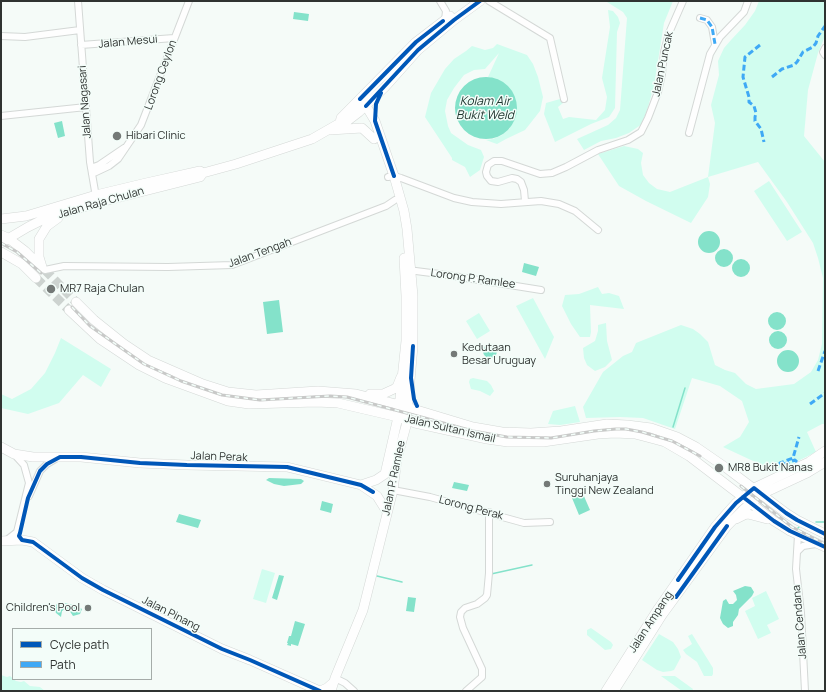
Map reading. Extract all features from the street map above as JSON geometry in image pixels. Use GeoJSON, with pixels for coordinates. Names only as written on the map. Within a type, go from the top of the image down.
{"type":"FeatureCollection","features":[{"type":"Feature","properties":{"kind":"main road","name":"Jalan Raja Chulan"},"geometry":{"type":"LineString","coordinates":[[1,219],[26,216],[200,177],[203,173],[312,139],[340,123],[346,122],[416,42],[471,1]]}},
{"type":"Feature","properties":{"kind":"main road","name":"Jalan Raja Chulan"},"geometry":{"type":"LineString","coordinates":[[361,104],[385,87],[418,50],[454,20],[480,1]]}},
{"type":"Feature","properties":{"kind":"main road"},"geometry":{"type":"LineString","coordinates":[[375,121],[376,104],[385,87]]}},
{"type":"Feature","properties":{"kind":"main road","name":"Jalan P. Ramlee"},"geometry":{"type":"LineString","coordinates":[[361,104],[375,121],[391,177],[406,220],[409,296],[413,346],[411,378],[404,406]]}},
{"type":"Feature","properties":{"kind":"main road","name":"Jalan P. Ramlee"},"geometry":{"type":"LineString","coordinates":[[361,104],[367,116],[374,139],[391,177],[408,270]]}},
{"type":"Feature","properties":{"kind":"main road"},"geometry":{"type":"LineString","coordinates":[[328,131],[362,128],[374,139]]}},
{"type":"Feature","properties":{"kind":"main road","name":"Jalan Raja Chulan"},"geometry":{"type":"LineString","coordinates":[[3,239],[44,219],[74,210],[97,199]]}},
{"type":"Feature","properties":{"kind":"main road"},"geometry":{"type":"LineString","coordinates":[[44,269],[40,257],[39,239],[43,231],[51,222],[74,210]]}},
{"type":"Feature","properties":{"kind":"main road"},"geometry":{"type":"LineString","coordinates":[[3,239],[44,269]]}},
{"type":"Feature","properties":{"kind":"main road"},"geometry":{"type":"LineString","coordinates":[[1,252],[22,264],[36,278]]}},
{"type":"Feature","properties":{"kind":"main road","name":"Jalan P. Ramlee"},"geometry":{"type":"LineString","coordinates":[[333,684],[363,610],[393,490],[397,458],[406,421],[403,372],[409,296]]}},
{"type":"Feature","properties":{"kind":"main road","name":"Jalan Sultan Ismail"},"geometry":{"type":"LineString","coordinates":[[76,302],[94,320],[124,344],[148,360],[189,379],[228,392],[256,395],[318,391],[345,392],[404,406],[473,427],[502,432],[531,433],[561,431],[608,424],[651,428],[677,437],[696,447],[792,517],[825,534]]}},
{"type":"Feature","properties":{"kind":"main road","name":"Jalan Sultan Ismail"},"geometry":{"type":"LineString","coordinates":[[69,310],[100,339],[139,365],[165,378],[228,401],[248,404],[330,402],[406,421],[487,439],[508,442],[544,442],[615,433],[645,436],[665,442],[678,449],[774,522],[822,546]]}},
{"type":"Feature","properties":{"kind":"main road"},"geometry":{"type":"LineString","coordinates":[[362,395],[382,394],[394,389],[397,387],[403,372]]}},
{"type":"Feature","properties":{"kind":"main road"},"geometry":{"type":"LineString","coordinates":[[411,378],[416,403],[419,408],[427,414]]}},
{"type":"Feature","properties":{"kind":"main road","name":"Jalan P. Ramlee"},"geometry":{"type":"LineString","coordinates":[[361,485],[376,480],[385,474],[406,421]]}},
{"type":"Feature","properties":{"kind":"main road","name":"Jalan Perak"},"geometry":{"type":"LineString","coordinates":[[1,447],[14,454],[33,457],[81,457],[140,463],[187,465],[287,467],[361,485],[377,496],[387,512]]}},
{"type":"Feature","properties":{"kind":"main road","name":"Jalan Ampang"},"geometry":{"type":"LineString","coordinates":[[606,691],[658,609],[715,527],[736,503],[754,488],[809,462],[825,450]]}},
{"type":"Feature","properties":{"kind":"main road","name":"Jalan Ampang"},"geometry":{"type":"LineString","coordinates":[[614,691],[662,615],[727,526],[762,494],[807,473],[825,462]]}},
{"type":"Feature","properties":{"kind":"main road"},"geometry":{"type":"LineString","coordinates":[[727,526],[741,516],[748,514],[774,522]]}},
{"type":"Feature","properties":{"kind":"main road","name":"Jalan Pinang"},"geometry":{"type":"LineString","coordinates":[[3,541],[22,540],[33,542],[82,578],[103,590],[222,649],[320,691],[333,684]]}},
{"type":"Feature","properties":{"kind":"street","name":"Jalan Nagasari"},"geometry":{"type":"LineString","coordinates":[[78,1],[91,171],[97,199]]}},
{"type":"Feature","properties":{"kind":"street","name":"Lorong Ceylon"},"geometry":{"type":"LineString","coordinates":[[91,171],[114,163],[137,132],[145,118],[189,1]]}},
{"type":"Feature","properties":{"kind":"street"},"geometry":{"type":"LineString","coordinates":[[440,1],[446,11],[445,20]]}},
{"type":"Feature","properties":{"kind":"street"},"geometry":{"type":"LineString","coordinates":[[490,1],[550,38],[564,99]]}},
{"type":"Feature","properties":{"kind":"street","name":"Jalan Puncak"},"geometry":{"type":"LineString","coordinates":[[525,201],[524,190],[521,182],[512,178],[498,182],[491,181],[486,172],[488,165],[494,162],[502,161],[540,174],[552,173],[598,150],[628,140],[641,132],[658,92],[662,74],[664,52],[669,33],[684,1]]}},
{"type":"Feature","properties":{"kind":"street"},"geometry":{"type":"LineString","coordinates":[[689,133],[710,54],[715,44],[744,12],[748,1]]}},
{"type":"Feature","properties":{"kind":"street"},"geometry":{"type":"LineString","coordinates":[[700,18],[707,20],[712,27],[715,44]]}},
{"type":"Feature","properties":{"kind":"street"},"geometry":{"type":"LineString","coordinates":[[1,36],[25,37],[80,30]]}},
{"type":"Feature","properties":{"kind":"street","name":"Jalan Mesui"},"geometry":{"type":"LineString","coordinates":[[81,45],[174,38]]}},
{"type":"Feature","properties":{"kind":"street"},"geometry":{"type":"LineString","coordinates":[[825,48],[823,53],[825,55]]}},
{"type":"Feature","properties":{"kind":"street"},"geometry":{"type":"LineString","coordinates":[[1,116],[86,107]]}},
{"type":"Feature","properties":{"kind":"street"},"geometry":{"type":"LineString","coordinates":[[391,177],[426,187],[454,198],[472,202],[501,204],[525,201],[550,202],[566,207],[582,216],[598,230]]}},
{"type":"Feature","properties":{"kind":"street","name":"Jalan Tengah"},"geometry":{"type":"LineString","coordinates":[[44,269],[64,266],[168,267],[232,265],[386,206],[395,200]]}},
{"type":"Feature","properties":{"kind":"street","name":"Lorong P. Ramlee"},"geometry":{"type":"LineString","coordinates":[[408,270],[447,274],[541,290]]}},
{"type":"Feature","properties":{"kind":"street"},"geometry":{"type":"LineString","coordinates":[[3,541],[17,532],[29,482],[24,465],[14,454]]}},
{"type":"Feature","properties":{"kind":"street"},"geometry":{"type":"LineString","coordinates":[[22,540],[19,536],[28,498],[34,483],[40,472],[47,464],[60,457]]}},
{"type":"Feature","properties":{"kind":"street","name":"Lorong Perak"},"geometry":{"type":"LineString","coordinates":[[393,490],[430,497],[489,512],[524,523],[550,522]]}},
{"type":"Feature","properties":{"kind":"street"},"geometry":{"type":"LineString","coordinates":[[466,691],[482,677],[483,674],[463,628],[460,617],[464,608],[477,604],[487,595],[489,573],[489,512]]}},
{"type":"Feature","properties":{"kind":"street","name":"Jalan Cendana"},"geometry":{"type":"LineString","coordinates":[[798,535],[796,568],[805,691]]}},
{"type":"Feature","properties":{"kind":"street"},"geometry":{"type":"LineString","coordinates":[[797,553],[801,547],[806,545],[822,546]]}},
{"type":"Feature","properties":{"kind":"street"},"geometry":{"type":"LineString","coordinates":[[333,684],[344,683],[349,690]]}},
{"type":"Feature","properties":{"kind":"shaded area"},"geometry":{"type":"Polygon","coordinates":[[[607,1],[673,1],[664,23],[654,86],[642,124],[629,133],[616,138],[601,141],[584,150],[577,139],[608,125],[616,118],[620,110],[627,18],[623,12],[607,1]]]}},
{"type":"Feature","properties":{"kind":"shaded area"},"geometry":{"type":"Polygon","coordinates":[[[759,1],[825,1],[825,36],[818,53],[808,90],[804,136],[825,162],[825,424],[822,424],[807,432],[816,452],[790,465],[778,468],[766,467],[723,447],[740,437],[749,422],[742,401],[720,386],[692,378],[675,429],[643,418],[586,418],[583,407],[603,372],[623,356],[632,352],[636,343],[681,325],[693,329],[708,342],[715,365],[735,373],[746,384],[756,389],[794,384],[811,372],[818,360],[822,344],[823,278],[813,243],[787,202],[758,162],[708,177],[715,123],[711,105],[719,75],[718,61],[724,48],[745,25],[755,11],[759,1]]]}},
{"type":"Feature","properties":{"kind":"shaded area"},"geometry":{"type":"Polygon","coordinates":[[[608,10],[613,11],[618,17],[620,23],[617,32],[615,108],[609,117],[591,124],[555,142],[544,114],[546,103],[560,99],[563,103],[558,107],[563,119],[569,117],[596,120],[605,110],[607,97],[602,78],[610,27],[608,10]]]}},
{"type":"Feature","properties":{"kind":"shaded area"},"geometry":{"type":"Polygon","coordinates":[[[497,44],[527,55],[533,64],[538,77],[543,97],[540,111],[525,130],[497,144],[486,140],[502,135],[510,128],[497,79],[488,77],[499,53],[485,69],[474,70],[464,75],[447,100],[445,111],[451,133],[468,145],[481,150],[484,157],[480,170],[470,177],[465,167],[452,160],[425,117],[431,93],[445,69],[454,59],[472,46],[485,50],[493,48],[497,44]]]}},
{"type":"Feature","properties":{"kind":"shaded area"},"geometry":{"type":"Polygon","coordinates":[[[624,146],[638,149],[643,153],[641,163],[643,175],[649,183],[657,189],[670,192],[708,177],[710,184],[708,197],[691,223],[619,186],[598,154],[624,146]]]}},
{"type":"Feature","properties":{"kind":"shaded area"},"geometry":{"type":"Polygon","coordinates":[[[769,181],[802,232],[787,241],[754,191],[769,181]]]}},
{"type":"Feature","properties":{"kind":"shaded area"},"geometry":{"type":"Polygon","coordinates":[[[598,287],[602,294],[609,293],[619,296],[624,309],[590,305],[590,337],[580,337],[571,324],[562,306],[565,295],[579,294],[598,287]]]}},
{"type":"Feature","properties":{"kind":"shaded area"},"geometry":{"type":"Polygon","coordinates":[[[533,298],[554,337],[545,359],[516,306],[533,298]]]}},
{"type":"Feature","properties":{"kind":"shaded area"},"geometry":{"type":"Polygon","coordinates":[[[479,313],[490,331],[477,339],[466,321],[479,313]]]}},
{"type":"Feature","properties":{"kind":"shaded area"},"geometry":{"type":"Polygon","coordinates":[[[606,323],[607,341],[612,360],[605,367],[595,371],[587,365],[584,358],[583,348],[595,341],[598,325],[606,323]]]}},
{"type":"Feature","properties":{"kind":"shaded area"},"geometry":{"type":"Polygon","coordinates":[[[61,338],[111,369],[101,387],[83,375],[59,403],[28,414],[1,408],[1,394],[12,399],[31,389],[45,373],[61,338]]]}},
{"type":"Feature","properties":{"kind":"shaded area"},"geometry":{"type":"Polygon","coordinates":[[[473,378],[487,381],[491,385],[494,391],[490,396],[480,391],[471,389],[469,382],[470,379],[473,378]]]}},
{"type":"Feature","properties":{"kind":"shaded area"},"geometry":{"type":"Polygon","coordinates":[[[575,406],[580,422],[560,425],[548,424],[553,411],[575,406]]]}},
{"type":"Feature","properties":{"kind":"shaded area"},"geometry":{"type":"Polygon","coordinates":[[[262,569],[275,573],[266,603],[253,599],[262,569]]]}},
{"type":"Feature","properties":{"kind":"shaded area"},"geometry":{"type":"Polygon","coordinates":[[[766,591],[779,619],[767,625],[771,633],[758,639],[745,611],[755,606],[752,598],[766,591]]]}},
{"type":"Feature","properties":{"kind":"shaded area"},"geometry":{"type":"Polygon","coordinates":[[[591,628],[611,642],[613,645],[611,649],[605,650],[587,635],[587,630],[591,628]]]}},
{"type":"Feature","properties":{"kind":"shaded area"},"geometry":{"type":"Polygon","coordinates":[[[659,634],[673,642],[678,649],[681,657],[674,670],[663,672],[657,670],[642,660],[659,634]]]}},
{"type":"Feature","properties":{"kind":"shaded area"},"geometry":{"type":"Polygon","coordinates":[[[692,634],[713,668],[712,676],[704,676],[697,662],[683,650],[692,644],[688,636],[692,634]]]}},
{"type":"Feature","properties":{"kind":"shaded area"},"geometry":{"type":"Polygon","coordinates":[[[1,675],[7,677],[10,676],[12,680],[21,682],[24,681],[30,686],[40,687],[45,691],[1,691],[1,675]]]}},
{"type":"Feature","properties":{"kind":"shaded area"},"geometry":{"type":"Polygon","coordinates":[[[661,676],[675,676],[693,689],[692,691],[682,691],[661,676]]]}},
{"type":"Feature","properties":{"kind":"water"},"geometry":{"type":"Polygon","coordinates":[[[294,12],[309,14],[308,21],[293,19],[294,12]]]}},
{"type":"Feature","properties":{"kind":"water","name":"Kolam Air Bukit Weld"},"geometry":{"type":"Polygon","coordinates":[[[480,77],[492,77],[508,86],[515,96],[517,108],[515,120],[508,130],[492,139],[480,139],[469,134],[460,125],[455,114],[455,102],[460,91],[469,82],[480,77]]]}},
{"type":"Feature","properties":{"kind":"water"},"geometry":{"type":"Polygon","coordinates":[[[62,121],[65,136],[58,138],[54,123],[62,121]]]}},
{"type":"Feature","properties":{"kind":"water"},"geometry":{"type":"Polygon","coordinates":[[[709,231],[717,234],[720,242],[717,250],[709,253],[701,250],[698,242],[701,234],[709,231]]]}},
{"type":"Feature","properties":{"kind":"water"},"geometry":{"type":"Polygon","coordinates":[[[724,249],[730,252],[733,258],[730,264],[724,267],[718,264],[715,258],[718,252],[724,249]]]}},
{"type":"Feature","properties":{"kind":"water"},"geometry":{"type":"Polygon","coordinates":[[[741,259],[747,262],[750,268],[747,274],[741,277],[735,274],[732,268],[735,262],[741,259]]]}},
{"type":"Feature","properties":{"kind":"water"},"geometry":{"type":"Polygon","coordinates":[[[524,263],[539,267],[536,276],[522,272],[524,263]]]}},
{"type":"Feature","properties":{"kind":"water"},"geometry":{"type":"Polygon","coordinates":[[[279,300],[283,332],[267,334],[263,302],[279,300]]]}},
{"type":"Feature","properties":{"kind":"water"},"geometry":{"type":"Polygon","coordinates":[[[777,312],[783,315],[786,321],[783,327],[777,330],[771,327],[768,321],[771,315],[777,312]]]}},
{"type":"Feature","properties":{"kind":"water"},"geometry":{"type":"Polygon","coordinates":[[[778,331],[784,334],[787,340],[784,346],[778,349],[772,346],[769,340],[772,334],[778,331]]]}},
{"type":"Feature","properties":{"kind":"water"},"geometry":{"type":"Polygon","coordinates":[[[487,344],[493,344],[497,348],[497,354],[493,358],[487,358],[483,354],[483,348],[487,344]]]}},
{"type":"Feature","properties":{"kind":"water"},"geometry":{"type":"Polygon","coordinates":[[[788,350],[796,353],[799,361],[796,369],[788,372],[780,369],[777,361],[780,353],[788,350]]]}},
{"type":"Feature","properties":{"kind":"water"},"geometry":{"type":"Polygon","coordinates":[[[269,478],[301,479],[304,481],[301,484],[284,486],[274,484],[266,480],[269,478]]]}},
{"type":"Feature","properties":{"kind":"water"},"geometry":{"type":"Polygon","coordinates":[[[454,482],[469,485],[467,491],[452,488],[454,482]]]}},
{"type":"Feature","properties":{"kind":"water"},"geometry":{"type":"Polygon","coordinates":[[[583,494],[590,510],[579,515],[572,498],[583,494]]]}},
{"type":"Feature","properties":{"kind":"water"},"geometry":{"type":"Polygon","coordinates":[[[322,501],[333,504],[331,513],[320,510],[322,501]]]}},
{"type":"Feature","properties":{"kind":"water"},"geometry":{"type":"Polygon","coordinates":[[[179,514],[201,520],[198,528],[176,522],[179,514]]]}},
{"type":"Feature","properties":{"kind":"water"},"geometry":{"type":"Polygon","coordinates":[[[279,575],[284,576],[277,600],[272,598],[279,575]]]}},
{"type":"Feature","properties":{"kind":"water"},"geometry":{"type":"Polygon","coordinates":[[[745,586],[751,587],[754,592],[739,609],[738,615],[733,622],[733,626],[728,628],[723,624],[720,618],[723,601],[726,599],[729,604],[733,604],[737,600],[733,591],[745,586]]]}},
{"type":"Feature","properties":{"kind":"water"},"geometry":{"type":"Polygon","coordinates":[[[408,597],[416,598],[414,612],[406,611],[408,597]]]}},
{"type":"Feature","properties":{"kind":"water"},"geometry":{"type":"Polygon","coordinates":[[[64,603],[75,605],[82,609],[80,614],[73,616],[69,610],[65,609],[62,611],[61,617],[56,613],[54,608],[57,604],[64,603]]]}},
{"type":"Feature","properties":{"kind":"water"},"geometry":{"type":"Polygon","coordinates":[[[295,621],[305,624],[298,646],[291,644],[291,646],[287,645],[287,643],[289,636],[291,636],[295,621]]]}},
{"type":"Feature","properties":{"kind":"waterway"},"geometry":{"type":"LineString","coordinates":[[673,427],[685,388]]}},
{"type":"Feature","properties":{"kind":"waterway"},"geometry":{"type":"LineString","coordinates":[[816,522],[825,522]]}},
{"type":"Feature","properties":{"kind":"waterway"},"geometry":{"type":"LineString","coordinates":[[491,574],[532,565]]}},
{"type":"Feature","properties":{"kind":"waterway"},"geometry":{"type":"LineString","coordinates":[[377,576],[402,582]]}},
{"type":"Feature","properties":{"kind":"tunnel"},"geometry":{"type":"LineString","coordinates":[[45,270],[76,302]]}},
{"type":"Feature","properties":{"kind":"tunnel"},"geometry":{"type":"LineString","coordinates":[[36,278],[69,310]]}},
{"type":"Feature","properties":{"kind":"railway"},"geometry":{"type":"LineString","coordinates":[[1,243],[17,252],[41,273]]}},
{"type":"Feature","properties":{"kind":"railway"},"geometry":{"type":"LineString","coordinates":[[72,307],[90,326],[144,364],[181,381],[222,395],[260,400],[330,396],[347,397],[473,431],[507,437],[551,438],[594,431],[626,429],[672,441],[700,456]]}},
{"type":"Feature","properties":{"kind":"railway"},"geometry":{"type":"LineString","coordinates":[[741,486],[792,527],[825,544]]}},
{"type":"Feature","properties":{"kind":"marked path"},"geometry":{"type":"LineString","coordinates":[[700,18],[707,20],[712,27],[715,44]]}},
{"type":"Feature","properties":{"kind":"marked path"},"geometry":{"type":"LineString","coordinates":[[772,77],[782,69],[794,65],[803,52],[813,47],[825,26]]}},
{"type":"Feature","properties":{"kind":"marked path"},"geometry":{"type":"LineString","coordinates":[[760,45],[745,57],[743,77],[749,102],[754,106],[756,113],[755,121],[761,129],[764,142]]}},
{"type":"Feature","properties":{"kind":"marked path"},"geometry":{"type":"LineString","coordinates":[[818,371],[825,351]]}},
{"type":"Feature","properties":{"kind":"marked path"},"geometry":{"type":"LineString","coordinates":[[810,404],[825,393]]}},
{"type":"Feature","properties":{"kind":"marked path"},"geometry":{"type":"LineString","coordinates":[[797,462],[795,460],[781,465],[780,463],[793,458],[799,437]]}},
{"type":"Feature","properties":{"kind":"cycle path"},"geometry":{"type":"LineString","coordinates":[[366,106],[418,50],[454,20],[480,1]]}},
{"type":"Feature","properties":{"kind":"cycle path"},"geometry":{"type":"LineString","coordinates":[[360,99],[416,42],[443,21]]}},
{"type":"Feature","properties":{"kind":"cycle path"},"geometry":{"type":"LineString","coordinates":[[381,93],[376,104],[375,121],[394,176]]}},
{"type":"Feature","properties":{"kind":"cycle path"},"geometry":{"type":"LineString","coordinates":[[413,346],[411,378],[414,399],[417,406]]}},
{"type":"Feature","properties":{"kind":"cycle path"},"geometry":{"type":"LineString","coordinates":[[320,691],[222,649],[103,590],[82,578],[33,542],[22,540],[19,536],[28,498],[40,471],[47,464],[60,457],[81,457],[140,463],[287,467],[361,485],[373,492]]}},
{"type":"Feature","properties":{"kind":"cycle path"},"geometry":{"type":"LineString","coordinates":[[678,580],[715,527],[736,503],[754,488],[786,513],[825,534]]}},
{"type":"Feature","properties":{"kind":"cycle path"},"geometry":{"type":"LineString","coordinates":[[743,497],[774,521],[790,531],[825,547]]}},
{"type":"Feature","properties":{"kind":"cycle path"},"geometry":{"type":"LineString","coordinates":[[676,597],[727,526]]}},
{"type":"Feature","properties":{"kind":"place","name":"Hibari Clinic"},"geometry":{"type":"Point","coordinates":[117,136]}},
{"type":"Feature","properties":{"kind":"place","name":"MR7 Raja Chulan"},"geometry":{"type":"Point","coordinates":[51,289]}},
{"type":"Feature","properties":{"kind":"place","name":"Kedutaan Besar Uruguay"},"geometry":{"type":"Point","coordinates":[454,354]}},
{"type":"Feature","properties":{"kind":"place","name":"MR8 Bukit Nanas"},"geometry":{"type":"Point","coordinates":[719,468]}},
{"type":"Feature","properties":{"kind":"place","name":"Suruhanjaya Tinggi New Zealand"},"geometry":{"type":"Point","coordinates":[547,484]}},
{"type":"Feature","properties":{"kind":"place","name":"Children's Pool"},"geometry":{"type":"Point","coordinates":[88,608]}}]}
